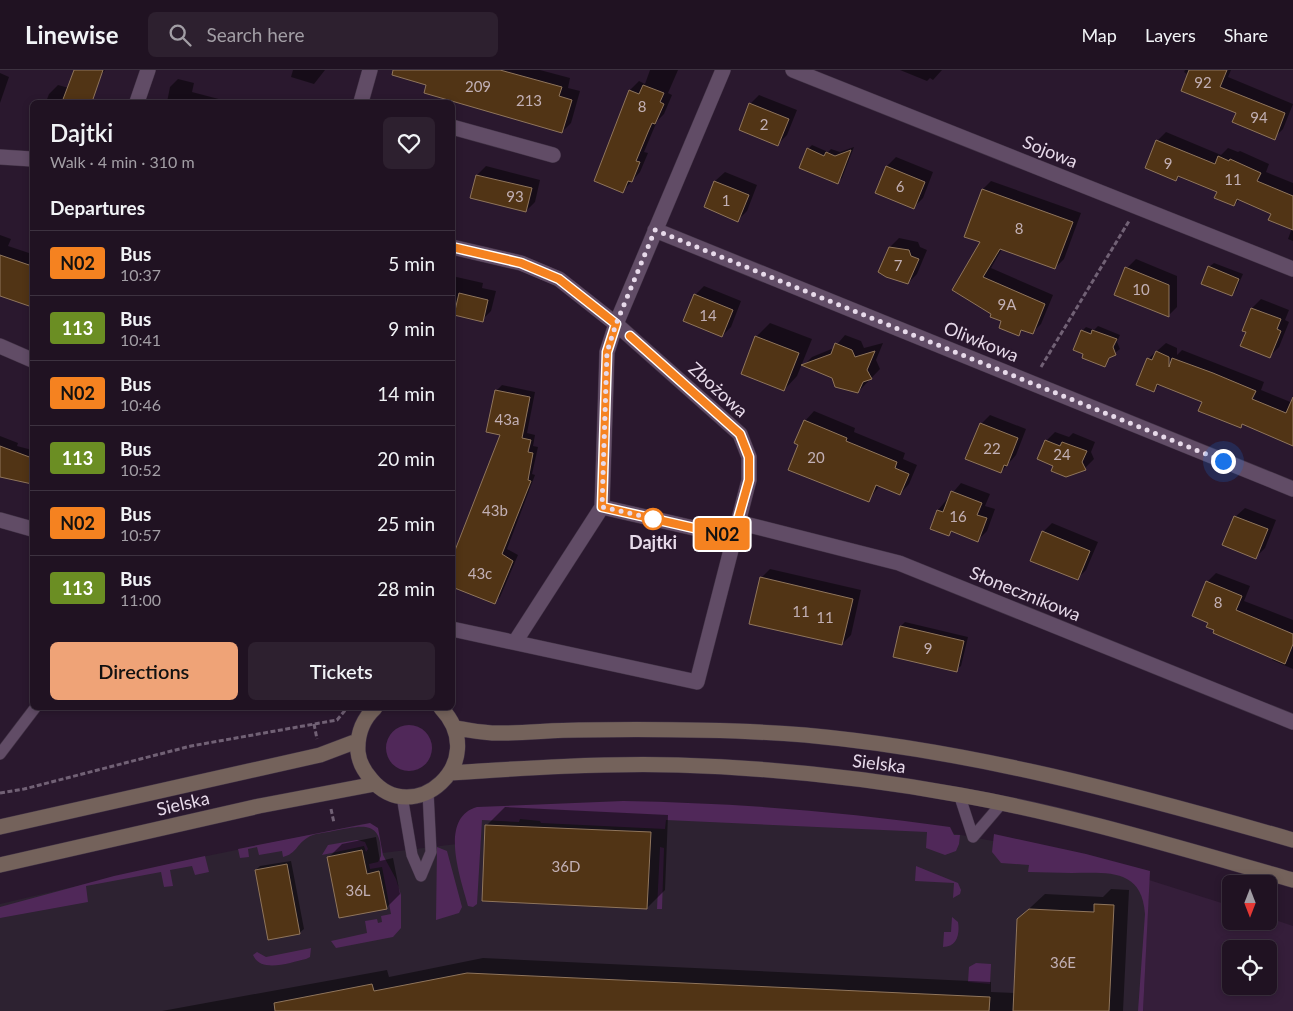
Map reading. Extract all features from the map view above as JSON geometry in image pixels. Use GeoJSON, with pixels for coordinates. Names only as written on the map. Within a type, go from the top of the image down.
{"type":"FeatureCollection","features":[{"type":"Feature","properties":{"kind":"main road"},"geometry":{"type":"LineString","coordinates":[[373,710],[367,715],[361,728],[357,741],[358,757],[364,772],[375,784],[387,792],[402,796],[415,796],[428,792],[441,784],[450,773],[457,759],[458,744],[455,728],[449,716],[443,710]]}},
{"type":"Feature","properties":{"kind":"main road","name":"Sielska"},"geometry":{"type":"LineString","coordinates":[[455,728],[500,734],[562,730],[683,729],[805,735],[893,746],[1093,784],[1293,840]]}},
{"type":"Feature","properties":{"kind":"main road","name":"Sielska"},"geometry":{"type":"LineString","coordinates":[[0,827],[320,755],[357,741]]}},
{"type":"Feature","properties":{"kind":"main road","name":"Sielska"},"geometry":{"type":"LineString","coordinates":[[450,773],[537,768],[678,765],[808,775],[959,794],[1088,823],[1293,880]]}},
{"type":"Feature","properties":{"kind":"main road","name":"Sielska"},"geometry":{"type":"LineString","coordinates":[[0,865],[259,806],[375,784]]}},
{"type":"Feature","properties":{"kind":"street"},"geometry":{"type":"LineString","coordinates":[[138,100],[148,70]]}},
{"type":"Feature","properties":{"kind":"street"},"geometry":{"type":"LineString","coordinates":[[363,100],[370,70]]}},
{"type":"Feature","properties":{"kind":"street"},"geometry":{"type":"LineString","coordinates":[[455,630],[515,642],[602,507],[607,352],[616,324],[723,70]]}},
{"type":"Feature","properties":{"kind":"street","name":"Sojowa"},"geometry":{"type":"LineString","coordinates":[[793,70],[1293,269]]}},
{"type":"Feature","properties":{"kind":"street"},"geometry":{"type":"LineString","coordinates":[[455,128],[553,155]]}},
{"type":"Feature","properties":{"kind":"street"},"geometry":{"type":"LineString","coordinates":[[0,157],[30,159]]}},
{"type":"Feature","properties":{"kind":"street","name":"Oliwkowa"},"geometry":{"type":"LineString","coordinates":[[655,230],[1293,489]]}},
{"type":"Feature","properties":{"kind":"street","name":"Zbożowa"},"geometry":{"type":"LineString","coordinates":[[455,248],[521,263],[559,279],[616,324],[740,434],[749,457],[749,480],[697,682],[515,642]]}},
{"type":"Feature","properties":{"kind":"street"},"geometry":{"type":"LineString","coordinates":[[0,346],[30,359]]}},
{"type":"Feature","properties":{"kind":"street","name":"Słonecznikowa"},"geometry":{"type":"LineString","coordinates":[[602,507],[735,529],[899,563],[1293,722]]}},
{"type":"Feature","properties":{"kind":"street"},"geometry":{"type":"LineString","coordinates":[[0,520],[30,528]]}},
{"type":"Feature","properties":{"kind":"lane"},"geometry":{"type":"LineString","coordinates":[[0,754],[33,710]]}},
{"type":"Feature","properties":{"kind":"lane"},"geometry":{"type":"LineString","coordinates":[[402,796],[412,855],[421,876],[431,852],[428,792]]}},
{"type":"Feature","properties":{"kind":"lane"},"geometry":{"type":"LineString","coordinates":[[959,794],[973,837],[1002,803]]}},
{"type":"Feature","properties":{"kind":"path"},"geometry":{"type":"LineString","coordinates":[[1032,383],[1137,207]]}},
{"type":"Feature","properties":{"kind":"path"},"geometry":{"type":"LineString","coordinates":[[0,793],[24,789],[191,746],[336,720],[345,710]]}},
{"type":"Feature","properties":{"kind":"shaded area"},"geometry":{"type":"Polygon","coordinates":[[[409,725],[422,729],[428,735],[432,748],[428,761],[422,767],[409,771],[396,767],[390,761],[386,748],[390,735],[396,729],[409,725]]]}},
{"type":"Feature","properties":{"kind":"shaded area"},"geometry":{"type":"Polygon","coordinates":[[[623,801],[787,809],[909,821],[950,827],[954,835],[960,835],[959,844],[956,851],[945,855],[926,848],[927,832],[666,820],[665,829],[541,823],[540,821],[520,819],[519,822],[482,820],[477,904],[473,907],[468,906],[457,866],[455,851],[455,836],[458,823],[465,813],[477,807],[623,801]]]}},
{"type":"Feature","properties":{"kind":"shaded area"},"geometry":{"type":"Polygon","coordinates":[[[468,811],[924,828],[1041,850],[1149,880],[1143,1011],[0,1011],[0,904],[192,859],[363,824],[373,826],[379,834],[382,853],[457,844],[468,811]]]}},
{"type":"Feature","properties":{"kind":"shaded area"},"geometry":{"type":"Polygon","coordinates":[[[370,823],[378,828],[383,855],[396,879],[401,895],[401,928],[393,937],[336,948],[331,941],[367,933],[365,921],[377,919],[378,923],[382,922],[381,916],[391,914],[382,867],[370,869],[369,864],[378,862],[381,856],[378,835],[374,830],[368,827],[361,827],[313,835],[304,840],[291,854],[283,857],[282,851],[259,855],[257,847],[248,849],[249,857],[240,858],[238,849],[370,823]]]}},
{"type":"Feature","properties":{"kind":"shaded area"},"geometry":{"type":"Polygon","coordinates":[[[994,834],[1086,854],[1150,871],[1143,1011],[1138,1011],[1145,914],[1142,899],[1137,888],[1130,881],[1110,874],[1028,872],[1029,865],[1001,863],[992,852],[994,834]]]}},
{"type":"Feature","properties":{"kind":"shaded area"},"geometry":{"type":"Polygon","coordinates":[[[357,840],[365,842],[368,849],[366,852],[364,846],[322,855],[328,845],[357,840]]]}},
{"type":"Feature","properties":{"kind":"shaded area"},"geometry":{"type":"Polygon","coordinates":[[[437,847],[447,851],[462,907],[459,913],[436,920],[437,847]]]}},
{"type":"Feature","properties":{"kind":"shaded area"},"geometry":{"type":"Polygon","coordinates":[[[660,847],[664,848],[662,909],[657,909],[660,847]]]}},
{"type":"Feature","properties":{"kind":"shaded area"},"geometry":{"type":"Polygon","coordinates":[[[205,856],[209,872],[195,875],[192,866],[170,870],[173,886],[164,887],[161,872],[86,886],[88,902],[0,918],[0,907],[114,876],[205,856]]]}},
{"type":"Feature","properties":{"kind":"shaded area"},"geometry":{"type":"Polygon","coordinates":[[[916,866],[958,883],[961,890],[960,894],[953,898],[954,883],[915,881],[916,866]]]}},
{"type":"Feature","properties":{"kind":"shaded area"},"geometry":{"type":"Polygon","coordinates":[[[1149,880],[1222,903],[1222,930],[1278,930],[1278,921],[1293,926],[1293,1011],[1143,1011],[1149,880]]]}},
{"type":"Feature","properties":{"kind":"shaded area"},"geometry":{"type":"Polygon","coordinates":[[[952,917],[958,922],[958,935],[952,945],[943,947],[944,932],[951,932],[952,917]]]}},
{"type":"Feature","properties":{"kind":"shaded area"},"geometry":{"type":"Polygon","coordinates":[[[311,948],[310,957],[306,959],[277,965],[263,964],[257,961],[253,955],[257,952],[266,957],[311,948]]]}},
{"type":"Feature","properties":{"kind":"shaded area"},"geometry":{"type":"Polygon","coordinates":[[[976,963],[991,964],[990,984],[968,982],[969,967],[976,963]]]}},
{"type":"Feature","properties":{"kind":"building"},"geometry":{"type":"Polygon","coordinates":[[[74,70],[103,70],[93,100],[63,100],[74,70]]]}},
{"type":"Feature","properties":{"kind":"building"},"geometry":{"type":"Polygon","coordinates":[[[393,70],[500,70],[562,87],[559,96],[572,100],[562,133],[455,102],[455,100],[448,100],[424,93],[426,85],[392,75],[393,70]]]}},
{"type":"Feature","properties":{"kind":"building"},"geometry":{"type":"Polygon","coordinates":[[[1189,70],[1227,70],[1220,87],[1285,113],[1275,140],[1232,122],[1236,113],[1181,91],[1189,70]]]}},
{"type":"Feature","properties":{"kind":"building"},"geometry":{"type":"Polygon","coordinates":[[[643,85],[664,93],[660,102],[664,104],[655,124],[652,123],[636,161],[640,162],[632,182],[628,181],[623,193],[594,181],[629,90],[639,94],[643,85]]]}},
{"type":"Feature","properties":{"kind":"building"},"geometry":{"type":"Polygon","coordinates":[[[749,103],[789,119],[778,146],[739,130],[749,103]]]}},
{"type":"Feature","properties":{"kind":"building"},"geometry":{"type":"Polygon","coordinates":[[[1156,140],[1215,164],[1218,156],[1229,161],[1230,159],[1261,173],[1257,181],[1293,196],[1293,230],[1268,220],[1271,214],[1237,199],[1234,206],[1214,198],[1217,192],[1178,176],[1176,181],[1145,168],[1156,140]]]}},
{"type":"Feature","properties":{"kind":"building"},"geometry":{"type":"Polygon","coordinates":[[[807,148],[824,156],[826,152],[835,156],[851,150],[838,184],[799,168],[807,148]]]}},
{"type":"Feature","properties":{"kind":"building"},"geometry":{"type":"Polygon","coordinates":[[[886,166],[925,182],[914,209],[875,193],[886,166]]]}},
{"type":"Feature","properties":{"kind":"building"},"geometry":{"type":"Polygon","coordinates":[[[476,175],[532,188],[526,212],[470,198],[476,175]]]}},
{"type":"Feature","properties":{"kind":"building"},"geometry":{"type":"Polygon","coordinates":[[[714,181],[749,195],[738,222],[704,207],[714,181]]]}},
{"type":"Feature","properties":{"kind":"building"},"geometry":{"type":"Polygon","coordinates":[[[982,189],[1073,222],[1055,269],[1000,249],[983,277],[1045,304],[1033,334],[1021,330],[1019,336],[999,328],[1001,321],[990,317],[991,314],[952,290],[980,242],[964,237],[982,189]]]}},
{"type":"Feature","properties":{"kind":"building"},"geometry":{"type":"Polygon","coordinates":[[[889,247],[909,250],[911,256],[919,259],[908,284],[886,277],[878,272],[889,247]]]}},
{"type":"Feature","properties":{"kind":"building"},"geometry":{"type":"Polygon","coordinates":[[[0,255],[30,265],[30,306],[0,296],[0,255]]]}},
{"type":"Feature","properties":{"kind":"building"},"geometry":{"type":"Polygon","coordinates":[[[1208,266],[1239,279],[1232,296],[1201,284],[1208,266]]]}},
{"type":"Feature","properties":{"kind":"building"},"geometry":{"type":"Polygon","coordinates":[[[1125,267],[1169,285],[1169,317],[1114,295],[1125,267]]]}},
{"type":"Feature","properties":{"kind":"building"},"geometry":{"type":"Polygon","coordinates":[[[459,293],[488,300],[483,322],[455,315],[459,293]]]}},
{"type":"Feature","properties":{"kind":"building"},"geometry":{"type":"Polygon","coordinates":[[[694,294],[733,310],[722,337],[683,321],[694,294]]]}},
{"type":"Feature","properties":{"kind":"building"},"geometry":{"type":"Polygon","coordinates":[[[1251,308],[1281,319],[1277,329],[1281,331],[1270,358],[1240,346],[1246,332],[1242,331],[1251,308]]]}},
{"type":"Feature","properties":{"kind":"building"},"geometry":{"type":"Polygon","coordinates":[[[1081,330],[1091,334],[1092,330],[1117,339],[1113,347],[1116,355],[1109,358],[1105,367],[1082,358],[1083,354],[1073,350],[1081,330]]]}},
{"type":"Feature","properties":{"kind":"building"},"geometry":{"type":"Polygon","coordinates":[[[755,336],[799,353],[784,391],[741,374],[755,336]]]}},
{"type":"Feature","properties":{"kind":"building"},"geometry":{"type":"Polygon","coordinates":[[[835,343],[852,350],[855,357],[875,351],[867,370],[872,379],[863,382],[858,393],[835,387],[832,378],[801,365],[831,354],[835,343]]]}},
{"type":"Feature","properties":{"kind":"building"},"geometry":{"type":"Polygon","coordinates":[[[1156,351],[1169,357],[1169,367],[1172,358],[1213,373],[1256,391],[1252,399],[1286,413],[1293,397],[1293,446],[1242,424],[1241,428],[1198,411],[1202,402],[1157,384],[1154,392],[1136,385],[1147,358],[1152,360],[1156,351]]]}},
{"type":"Feature","properties":{"kind":"building"},"geometry":{"type":"Polygon","coordinates":[[[495,390],[530,397],[522,438],[531,440],[528,452],[533,453],[528,480],[531,481],[502,554],[513,561],[495,604],[455,588],[455,550],[500,435],[486,432],[495,390]]]}},
{"type":"Feature","properties":{"kind":"building"},"geometry":{"type":"Polygon","coordinates":[[[804,420],[847,438],[846,441],[897,462],[895,468],[909,474],[900,495],[876,485],[869,502],[788,470],[798,445],[794,443],[804,420]]]}},
{"type":"Feature","properties":{"kind":"building"},"geometry":{"type":"Polygon","coordinates":[[[980,423],[1018,438],[1007,466],[1004,465],[1001,473],[965,459],[980,423]]]}},
{"type":"Feature","properties":{"kind":"building"},"geometry":{"type":"Polygon","coordinates":[[[1045,440],[1060,446],[1062,442],[1087,451],[1082,462],[1086,470],[1066,477],[1051,471],[1053,466],[1037,459],[1045,440]]]}},
{"type":"Feature","properties":{"kind":"building"},"geometry":{"type":"Polygon","coordinates":[[[0,446],[30,457],[30,484],[0,477],[0,446]]]}},
{"type":"Feature","properties":{"kind":"building"},"geometry":{"type":"Polygon","coordinates":[[[951,491],[982,503],[977,515],[987,518],[978,542],[951,531],[949,536],[930,529],[937,510],[943,512],[951,491]]]}},
{"type":"Feature","properties":{"kind":"building"},"geometry":{"type":"Polygon","coordinates":[[[1234,516],[1268,529],[1256,559],[1222,545],[1234,516]]]}},
{"type":"Feature","properties":{"kind":"building"},"geometry":{"type":"Polygon","coordinates":[[[1042,531],[1090,551],[1078,580],[1030,561],[1042,531]]]}},
{"type":"Feature","properties":{"kind":"building"},"geometry":{"type":"Polygon","coordinates":[[[760,577],[853,599],[842,645],[749,624],[760,577]]]}},
{"type":"Feature","properties":{"kind":"building"},"geometry":{"type":"Polygon","coordinates":[[[1206,581],[1242,596],[1236,610],[1293,634],[1293,644],[1285,664],[1213,633],[1214,630],[1206,627],[1208,623],[1192,616],[1206,581]]]}},
{"type":"Feature","properties":{"kind":"building"},"geometry":{"type":"Polygon","coordinates":[[[900,626],[964,641],[957,672],[893,657],[900,626]]]}},
{"type":"Feature","properties":{"kind":"building"},"geometry":{"type":"Polygon","coordinates":[[[485,825],[651,832],[647,909],[482,901],[485,825]]]}},
{"type":"Feature","properties":{"kind":"building"},"geometry":{"type":"Polygon","coordinates":[[[362,850],[367,874],[379,871],[387,909],[339,918],[327,857],[362,850]]]}},
{"type":"Feature","properties":{"kind":"building"},"geometry":{"type":"Polygon","coordinates":[[[287,864],[300,934],[268,940],[255,870],[287,864]]]}},
{"type":"Feature","properties":{"kind":"building"},"geometry":{"type":"Polygon","coordinates":[[[1094,904],[1114,905],[1109,1011],[1013,1011],[1017,919],[1029,909],[1094,912],[1094,904]]]}},
{"type":"Feature","properties":{"kind":"building"},"geometry":{"type":"Polygon","coordinates":[[[467,973],[990,997],[989,1011],[275,1011],[274,1003],[372,984],[374,991],[467,973]]]}},
{"type":"Feature","properties":{"kind":"bus line","name":"N02"},"geometry":{"type":"LineString","coordinates":[[455,248],[521,263],[559,279],[616,324],[607,352],[602,507],[733,537],[749,480],[749,457],[740,434],[630,336]]}},
{"type":"Feature","properties":{"kind":"place","name":"Dajtki"},"geometry":{"type":"Point","coordinates":[653,519]}},
{"type":"Feature","properties":{"kind":"route"},"geometry":{"type":"LineString","coordinates":[[653,519],[659,520],[602,507],[607,352],[616,324],[655,230],[1223,461]]}}]}
